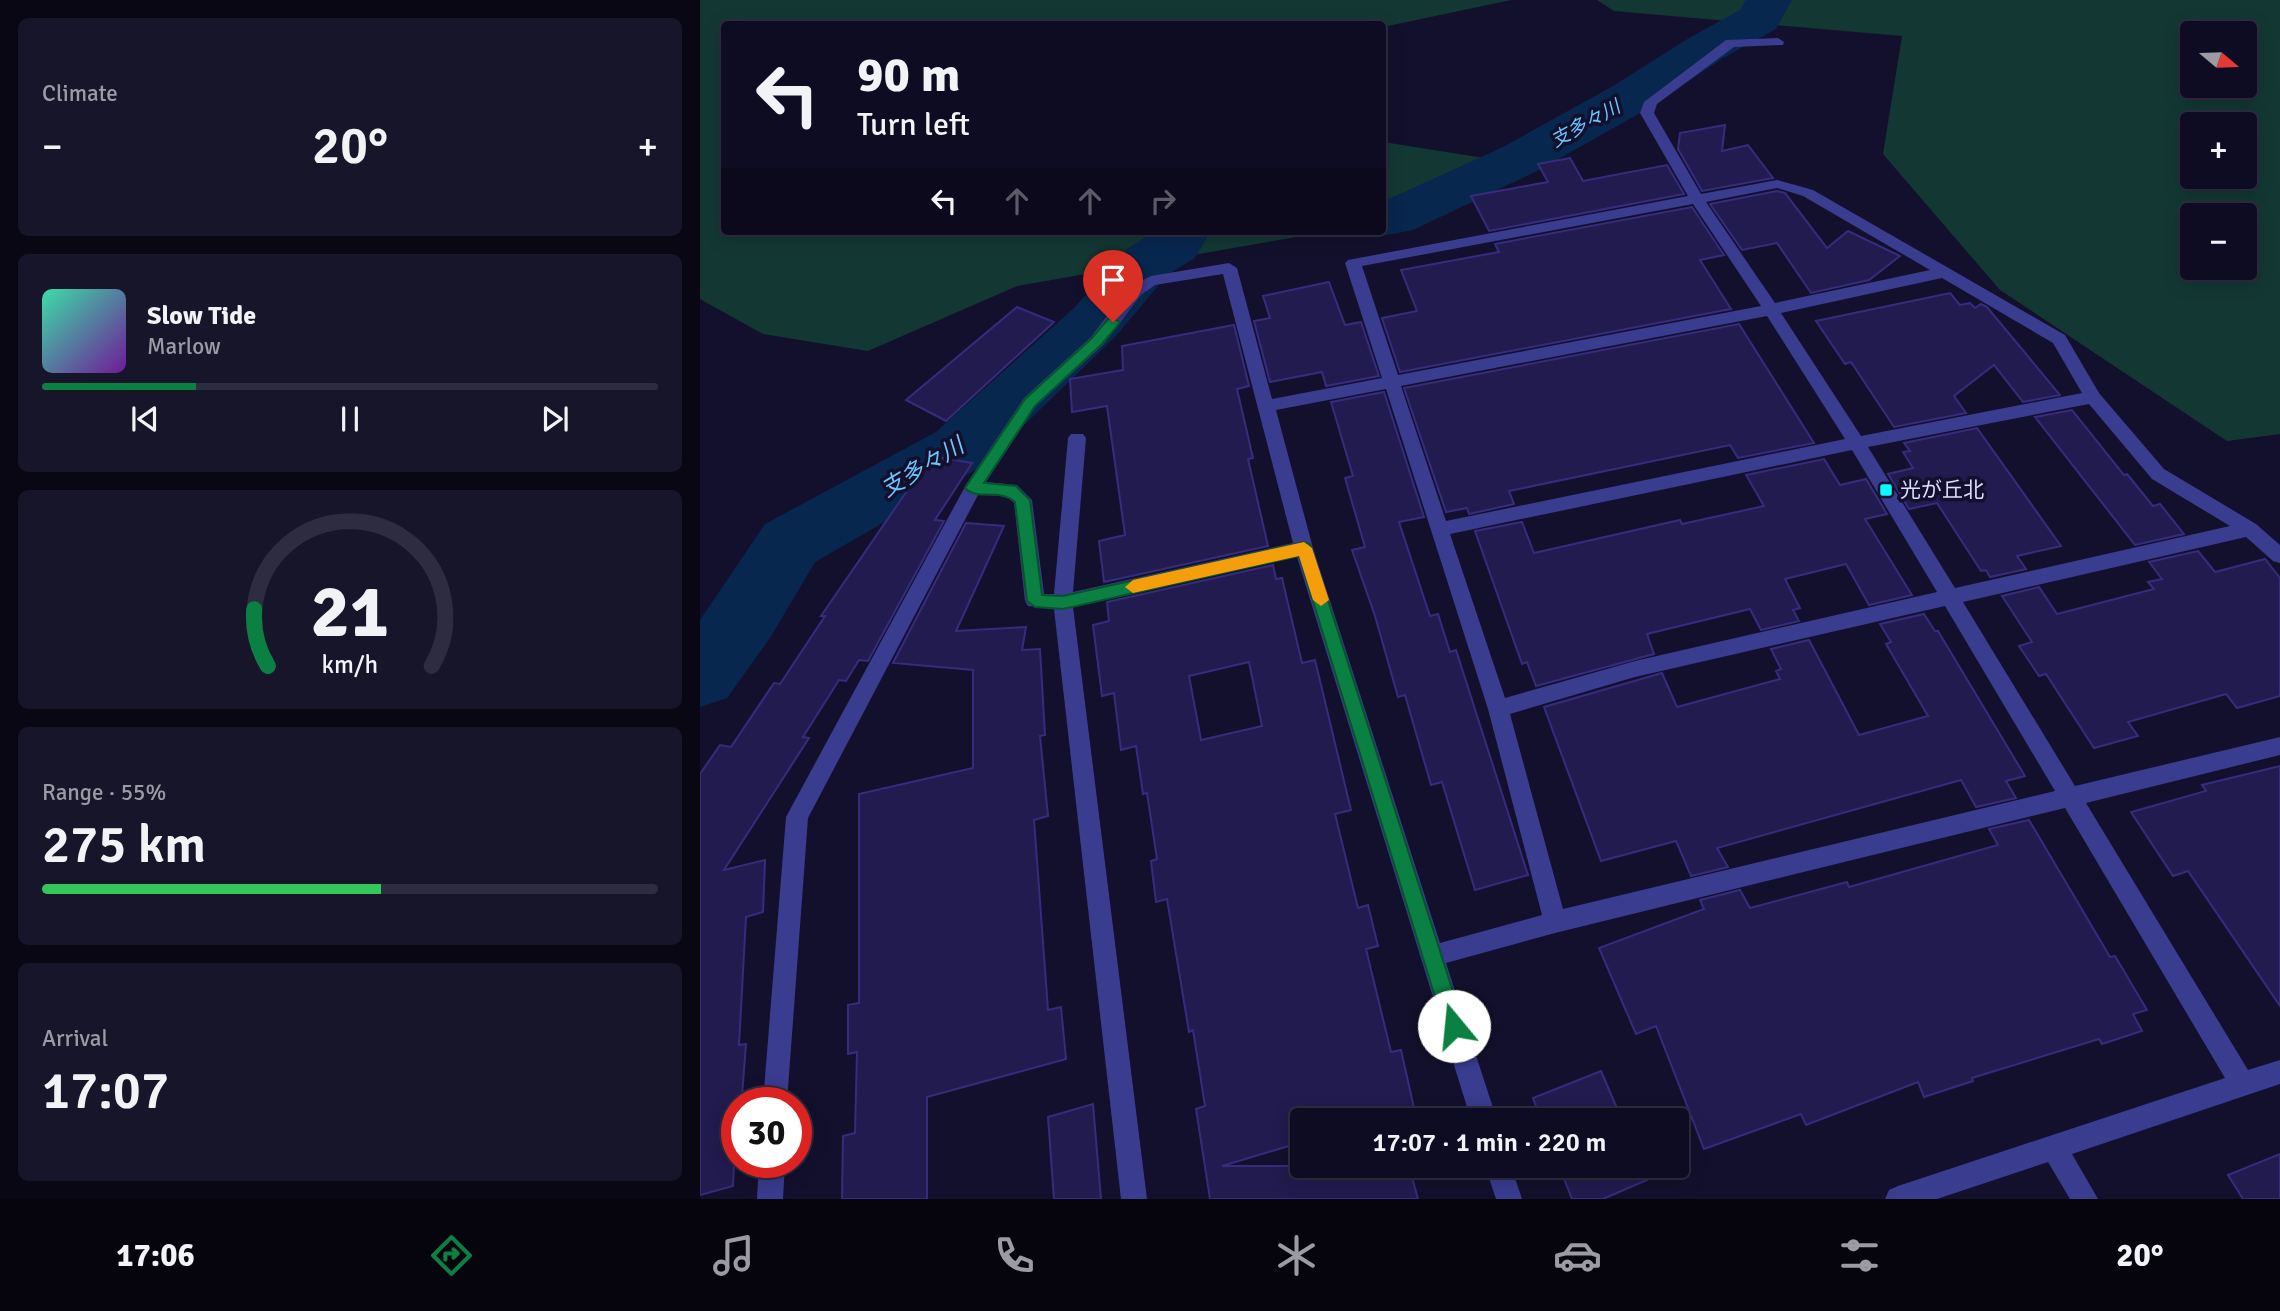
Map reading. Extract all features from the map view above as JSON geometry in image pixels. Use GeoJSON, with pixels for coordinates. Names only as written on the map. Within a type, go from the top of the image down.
{"type":"FeatureCollection","features":[{"type":"Feature","properties":{"kind":"street"},"geometry":{"type":"LineString","coordinates":[[1778,42],[1731,43],[1651,102],[1647,113],[1697,199],[1774,310],[1856,443],[2242,1083]]}},
{"type":"Feature","properties":{"kind":"street"},"geometry":{"type":"LineString","coordinates":[[1555,922],[1498,709],[1353,263],[1777,184],[1808,193],[1941,273],[2037,324],[2059,339],[2093,397],[2158,474],[2249,528],[2280,556]]}},
{"type":"Feature","properties":{"kind":"street"},"geometry":{"type":"LineString","coordinates":[[776,1087],[797,817],[973,488],[1030,402],[1097,341],[1135,291],[1151,281],[1228,268],[1304,548],[1480,1108]]}},
{"type":"Feature","properties":{"kind":"street"},"geometry":{"type":"LineString","coordinates":[[1265,406],[1774,310],[1941,273]]}},
{"type":"Feature","properties":{"kind":"street"},"geometry":{"type":"LineString","coordinates":[[1440,529],[2093,397]]}},
{"type":"Feature","properties":{"kind":"street"},"geometry":{"type":"LineString","coordinates":[[1077,438],[1063,602],[1134,1199]]}},
{"type":"Feature","properties":{"kind":"street"},"geometry":{"type":"LineString","coordinates":[[973,488],[1011,490],[1023,500],[1035,601],[1063,602],[1304,548]]}},
{"type":"Feature","properties":{"kind":"street"},"geometry":{"type":"LineString","coordinates":[[1498,709],[1635,669],[2249,528]]}},
{"type":"Feature","properties":{"kind":"street"},"geometry":{"type":"LineString","coordinates":[[1432,956],[1555,922],[2280,746]]}},
{"type":"Feature","properties":{"kind":"street"},"geometry":{"type":"LineString","coordinates":[[1898,1199],[2280,1072]]}},
{"type":"Feature","properties":{"kind":"street"},"geometry":{"type":"LineString","coordinates":[[2053,1147],[2085,1199]]}},
{"type":"Feature","properties":{"kind":"street"},"geometry":{"type":"LineString","coordinates":[[770,1199],[771,1178]]}},
{"type":"Feature","properties":{"kind":"street"},"geometry":{"type":"LineString","coordinates":[[1502,1178],[1509,1199]]}},
{"type":"Feature","properties":{"kind":"green space"},"geometry":{"type":"Polygon","coordinates":[[[700,0],[1511,0],[1386,26],[1386,21],[721,21],[721,235],[1307,235],[1017,286],[868,351],[763,334],[700,299],[700,0]]]}},
{"type":"Feature","properties":{"kind":"green space"},"geometry":{"type":"Polygon","coordinates":[[[1597,0],[2280,0],[2280,434],[2227,441],[2000,290],[1883,154],[1902,36],[1614,11],[1597,0]]]}},
{"type":"Feature","properties":{"kind":"green space"},"geometry":{"type":"Polygon","coordinates":[[[1386,142],[1503,161],[1386,209],[1386,142]]]}},
{"type":"Feature","properties":{"kind":"building"},"geometry":{"type":"Polygon","coordinates":[[[1725,125],[1722,151],[1748,145],[1773,178],[1702,191],[1678,149],[1680,133],[1725,125]]]}},
{"type":"Feature","properties":{"kind":"building"},"geometry":{"type":"Polygon","coordinates":[[[1570,158],[1583,181],[1667,165],[1684,194],[1489,231],[1471,196],[1548,182],[1538,164],[1570,158]]]}},
{"type":"Feature","properties":{"kind":"building"},"geometry":{"type":"Polygon","coordinates":[[[1777,191],[1785,193],[1827,248],[1848,231],[1900,256],[1869,280],[1811,293],[1777,243],[1742,250],[1710,204],[1777,191]]]}},
{"type":"Feature","properties":{"kind":"building"},"geometry":{"type":"Polygon","coordinates":[[[1692,207],[1724,255],[1700,260],[1731,309],[1400,372],[1382,318],[1417,311],[1401,270],[1499,252],[1495,244],[1692,207]]]}},
{"type":"Feature","properties":{"kind":"building"},"geometry":{"type":"Polygon","coordinates":[[[1329,282],[1345,325],[1361,322],[1379,376],[1326,386],[1322,372],[1270,382],[1254,321],[1270,318],[1263,296],[1329,282]]]}},
{"type":"Feature","properties":{"kind":"building"},"geometry":{"type":"Polygon","coordinates":[[[1950,293],[1960,305],[1970,303],[1975,308],[1981,304],[1987,307],[2060,395],[2023,402],[1994,365],[1954,396],[1966,413],[1894,427],[1851,362],[1845,364],[1816,321],[1950,293]]]}},
{"type":"Feature","properties":{"kind":"building"},"geometry":{"type":"Polygon","coordinates":[[[1017,307],[1054,322],[946,421],[906,400],[1017,307]]]}},
{"type":"Feature","properties":{"kind":"building"},"geometry":{"type":"Polygon","coordinates":[[[1739,324],[1814,443],[1738,458],[1730,445],[1509,491],[1514,504],[1469,514],[1467,508],[1446,512],[1404,388],[1739,324]]]}},
{"type":"Feature","properties":{"kind":"building"},"geometry":{"type":"Polygon","coordinates":[[[1234,325],[1249,386],[1237,389],[1253,458],[1248,459],[1268,546],[1104,582],[1099,541],[1125,535],[1107,406],[1072,412],[1070,379],[1123,370],[1122,346],[1234,325]]]}},
{"type":"Feature","properties":{"kind":"building"},"geometry":{"type":"Polygon","coordinates":[[[1384,392],[1424,517],[1399,522],[1430,616],[1438,614],[1450,652],[1456,650],[1528,875],[1475,890],[1442,782],[1431,785],[1405,695],[1398,697],[1375,616],[1352,550],[1365,547],[1345,478],[1353,476],[1331,402],[1384,392]]]}},
{"type":"Feature","properties":{"kind":"building"},"geometry":{"type":"Polygon","coordinates":[[[2072,410],[2124,475],[2127,474],[2153,506],[2160,504],[2184,534],[2135,545],[2035,417],[2072,410]]]}},
{"type":"Feature","properties":{"kind":"building"},"geometry":{"type":"Polygon","coordinates":[[[1977,428],[2061,546],[2017,556],[2026,569],[1990,577],[1986,570],[1981,571],[1937,503],[1909,509],[1888,474],[1913,468],[1903,452],[1910,451],[1904,443],[1977,428]]]}},
{"type":"Feature","properties":{"kind":"building"},"geometry":{"type":"Polygon","coordinates":[[[931,456],[972,463],[935,520],[944,521],[868,661],[859,660],[846,681],[839,680],[803,737],[809,738],[724,870],[765,860],[763,912],[746,917],[739,1045],[746,1044],[743,1087],[721,1087],[721,1178],[733,1178],[733,1186],[700,1195],[700,774],[720,745],[731,747],[774,683],[780,684],[825,616],[821,616],[931,456]]]}},
{"type":"Feature","properties":{"kind":"building"},"geometry":{"type":"Polygon","coordinates":[[[1824,459],[1840,485],[1866,479],[1887,514],[1865,519],[1912,595],[1869,605],[1846,564],[1785,579],[1800,608],[1793,610],[1799,621],[1761,630],[1750,609],[1647,634],[1654,654],[1536,686],[1527,662],[1522,664],[1475,531],[1522,522],[1534,553],[1680,520],[1682,524],[1764,506],[1746,475],[1824,459]]]}},
{"type":"Feature","properties":{"kind":"building"},"geometry":{"type":"Polygon","coordinates":[[[966,523],[1004,526],[956,631],[1026,627],[1022,650],[1040,649],[1045,735],[1040,736],[1048,816],[1034,820],[1048,1010],[1061,1007],[1066,1059],[927,1097],[927,1199],[842,1199],[843,1136],[855,1133],[857,1052],[848,1054],[848,1005],[859,1003],[859,794],[973,768],[973,670],[893,663],[966,523]]]}},
{"type":"Feature","properties":{"kind":"building"},"geometry":{"type":"Polygon","coordinates":[[[2198,551],[2215,572],[2265,559],[2280,578],[2280,696],[2237,708],[2226,694],[2128,722],[2138,736],[2094,748],[2046,674],[2039,676],[2019,646],[2032,642],[2002,596],[2039,587],[2057,614],[2154,589],[2148,582],[2162,579],[2149,562],[2198,551]]]}},
{"type":"Feature","properties":{"kind":"building"},"geometry":{"type":"Polygon","coordinates":[[[1273,565],[1276,579],[1282,578],[1302,663],[1315,660],[1351,810],[1335,814],[1358,908],[1368,905],[1378,946],[1366,949],[1391,1052],[1401,1050],[1414,1108],[1290,1108],[1290,1146],[1222,1166],[1290,1166],[1290,1178],[1412,1178],[1418,1199],[1210,1199],[1196,1109],[1205,1106],[1193,1030],[1189,1032],[1167,899],[1156,902],[1151,861],[1157,859],[1147,793],[1143,794],[1136,746],[1121,750],[1114,693],[1102,696],[1093,625],[1109,621],[1107,602],[1273,565]],[[1249,662],[1189,676],[1201,740],[1262,726],[1249,662]]]}},
{"type":"Feature","properties":{"kind":"building"},"geometry":{"type":"Polygon","coordinates":[[[1924,614],[1935,631],[1938,631],[2025,776],[2006,781],[2016,798],[1976,807],[1961,780],[1717,848],[1728,867],[1691,876],[1676,841],[1601,861],[1544,707],[1662,673],[1677,707],[1780,679],[1776,671],[1781,669],[1771,649],[1809,640],[1859,735],[1928,716],[1886,644],[1891,642],[1880,624],[1924,614]]]}},
{"type":"Feature","properties":{"kind":"building"},"geometry":{"type":"Polygon","coordinates":[[[2280,766],[2280,1006],[2188,871],[2173,876],[2131,812],[2206,791],[2202,785],[2280,766]]]}},
{"type":"Feature","properties":{"kind":"building"},"geometry":{"type":"Polygon","coordinates":[[[2029,820],[2110,957],[2115,956],[2147,1010],[2133,1014],[2142,1031],[2102,1044],[2099,1039],[1972,1078],[1973,1081],[1924,1097],[1918,1082],[1806,1125],[1801,1114],[1704,1149],[1656,1026],[1636,1034],[1599,948],[1704,909],[1700,900],[1740,890],[1750,908],[1847,882],[1849,887],[1998,845],[1989,829],[2029,820]]]}},
{"type":"Feature","properties":{"kind":"building"},"geometry":{"type":"Polygon","coordinates":[[[1601,1071],[1617,1108],[1537,1108],[1533,1098],[1601,1071]]]}},
{"type":"Feature","properties":{"kind":"building"},"geometry":{"type":"Polygon","coordinates":[[[1093,1104],[1101,1199],[1054,1199],[1048,1117],[1093,1104]]]}},
{"type":"Feature","properties":{"kind":"building"},"geometry":{"type":"Polygon","coordinates":[[[2280,1154],[2280,1199],[2243,1199],[2228,1175],[2280,1154]]]}},
{"type":"Feature","properties":{"kind":"building"},"geometry":{"type":"Polygon","coordinates":[[[1564,1178],[1647,1180],[1603,1199],[1572,1199],[1564,1178]]]}},
{"type":"Feature","properties":{"kind":"waterway","name":"支多々川"},"geometry":{"type":"LineString","coordinates":[[1386,219],[1393,218],[1520,159],[1631,97],[1706,48],[1759,19],[1769,0]]}},
{"type":"Feature","properties":{"kind":"waterway","name":"支多々川"},"geometry":{"type":"LineString","coordinates":[[700,676],[744,617],[790,543],[959,449],[1095,322],[1147,262],[1175,245],[1181,235]]}},
{"type":"Feature","properties":{"kind":"slow traffic"},"geometry":{"type":"LineString","coordinates":[[1133,587],[1304,548],[1321,600]]}},
{"type":"Feature","properties":{"kind":"place","name":"光が丘北"},"geometry":{"type":"Point","coordinates":[1886,490]}},
{"type":"Feature","properties":{"kind":"route"},"geometry":{"type":"LineString","coordinates":[[1113,322],[1097,341],[1030,402],[973,488],[1011,490],[1023,500],[1035,601],[1063,602],[1304,548],[1454,1026]]}}]}
